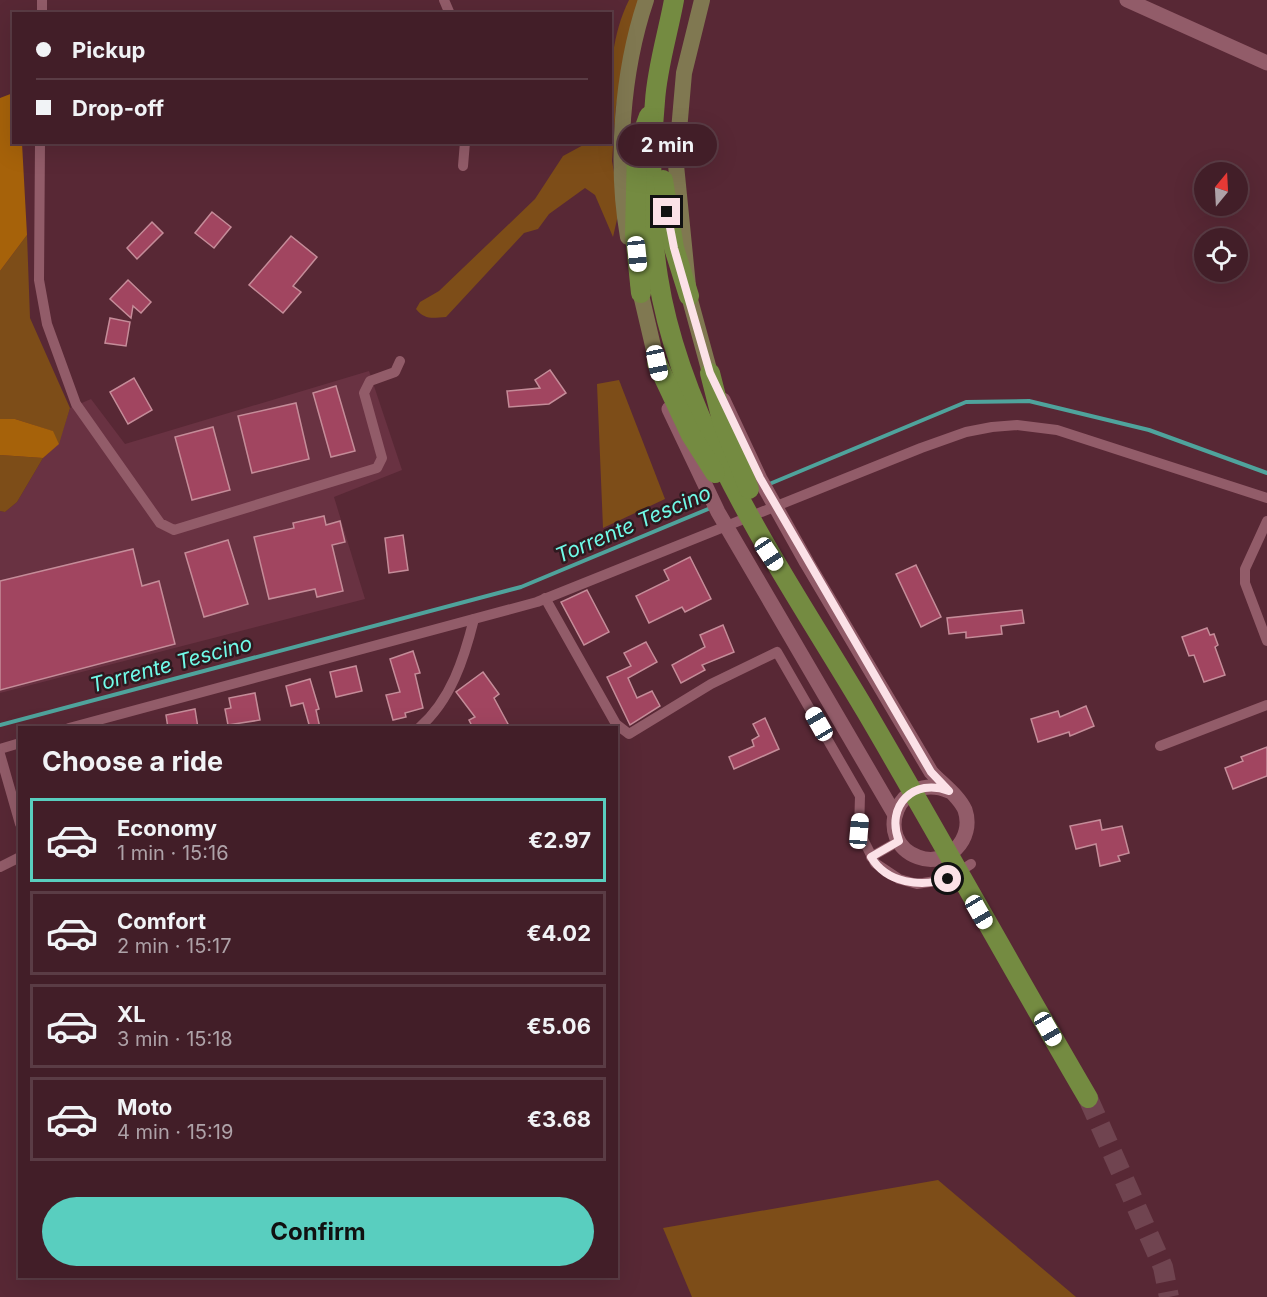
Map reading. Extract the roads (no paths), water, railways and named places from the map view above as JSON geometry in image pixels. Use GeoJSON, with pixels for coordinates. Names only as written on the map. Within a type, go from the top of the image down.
{"type":"FeatureCollection","features":[{"type":"Feature","properties":{"kind":"highway"},"geometry":{"type":"LineString","coordinates":[[641,293],[635,234],[637,149],[655,99],[674,0]]}},
{"type":"Feature","properties":{"kind":"highway"},"geometry":{"type":"LineString","coordinates":[[655,99],[668,216],[674,248],[689,296]]}},
{"type":"Feature","properties":{"kind":"highway"},"geometry":{"type":"LineString","coordinates":[[655,99],[653,209],[658,278],[682,370],[707,430],[782,572],[867,714],[990,932],[1088,1098]]}},
{"type":"Feature","properties":{"kind":"highway"},"geometry":{"type":"LineString","coordinates":[[657,363],[707,430]]}},
{"type":"Feature","properties":{"kind":"highway"},"geometry":{"type":"LineString","coordinates":[[707,430],[710,373]]}},
{"type":"Feature","properties":{"kind":"main road"},"geometry":{"type":"LineString","coordinates":[[646,0],[635,44],[622,124],[627,234],[657,363]]}},
{"type":"Feature","properties":{"kind":"main road"},"geometry":{"type":"LineString","coordinates":[[702,0],[684,73],[676,165],[689,296],[710,373]]}},
{"type":"Feature","properties":{"kind":"main road"},"geometry":{"type":"LineString","coordinates":[[1128,0],[1267,63]]}},
{"type":"Feature","properties":{"kind":"main road"},"geometry":{"type":"LineString","coordinates":[[707,430],[760,478],[807,563],[931,772],[949,791],[962,805],[967,819],[966,831],[959,846],[944,857],[926,859],[911,853],[899,841],[894,828],[895,815],[903,799],[918,789],[932,786],[949,791]]}},
{"type":"Feature","properties":{"kind":"main road"},"geometry":{"type":"LineString","coordinates":[[707,430],[718,512],[895,815]]}},
{"type":"Feature","properties":{"kind":"street"},"geometry":{"type":"LineString","coordinates":[[40,144],[39,279],[47,324],[75,404],[160,524],[174,530],[377,468],[382,458],[364,393],[370,381],[395,372],[400,361]]}},
{"type":"Feature","properties":{"kind":"street"},"geometry":{"type":"LineString","coordinates":[[463,166],[465,144]]}},
{"type":"Feature","properties":{"kind":"street"},"geometry":{"type":"LineString","coordinates":[[76,726],[474,620],[545,598],[921,448],[966,432],[992,427],[1017,425],[1057,430],[1267,498]]}},
{"type":"Feature","properties":{"kind":"street"},"geometry":{"type":"LineString","coordinates":[[1267,521],[1245,569],[1245,583],[1267,641]]}},
{"type":"Feature","properties":{"kind":"street"},"geometry":{"type":"LineString","coordinates":[[545,598],[616,724],[629,734],[711,684],[777,652],[860,796],[859,831],[871,857],[888,873],[917,884],[948,879],[971,864]]}},
{"type":"Feature","properties":{"kind":"street"},"geometry":{"type":"LineString","coordinates":[[421,726],[447,693],[465,655],[474,620]]}},
{"type":"Feature","properties":{"kind":"street"},"geometry":{"type":"LineString","coordinates":[[1160,746],[1267,705]]}},
{"type":"Feature","properties":{"kind":"street"},"geometry":{"type":"LineString","coordinates":[[0,749],[18,744]]}},
{"type":"Feature","properties":{"kind":"street"},"geometry":{"type":"LineString","coordinates":[[0,754],[18,817]]}},
{"type":"Feature","properties":{"kind":"street"},"geometry":{"type":"LineString","coordinates":[[871,857],[899,841]]}},
{"type":"Feature","properties":{"kind":"street"},"geometry":{"type":"LineString","coordinates":[[0,867],[18,858]]}},
{"type":"Feature","properties":{"kind":"waterway","name":"Torrente Tescino"},"geometry":{"type":"LineString","coordinates":[[767,485],[966,402],[1029,401],[1149,430],[1267,473]]}},
{"type":"Feature","properties":{"kind":"waterway","name":"Torrente Tescino"},"geometry":{"type":"LineString","coordinates":[[0,725],[521,587],[713,507]]}},
{"type":"Feature","properties":{"kind":"tunnel"},"geometry":{"type":"LineString","coordinates":[[1088,1098],[1163,1267],[1169,1297]]}}]}
